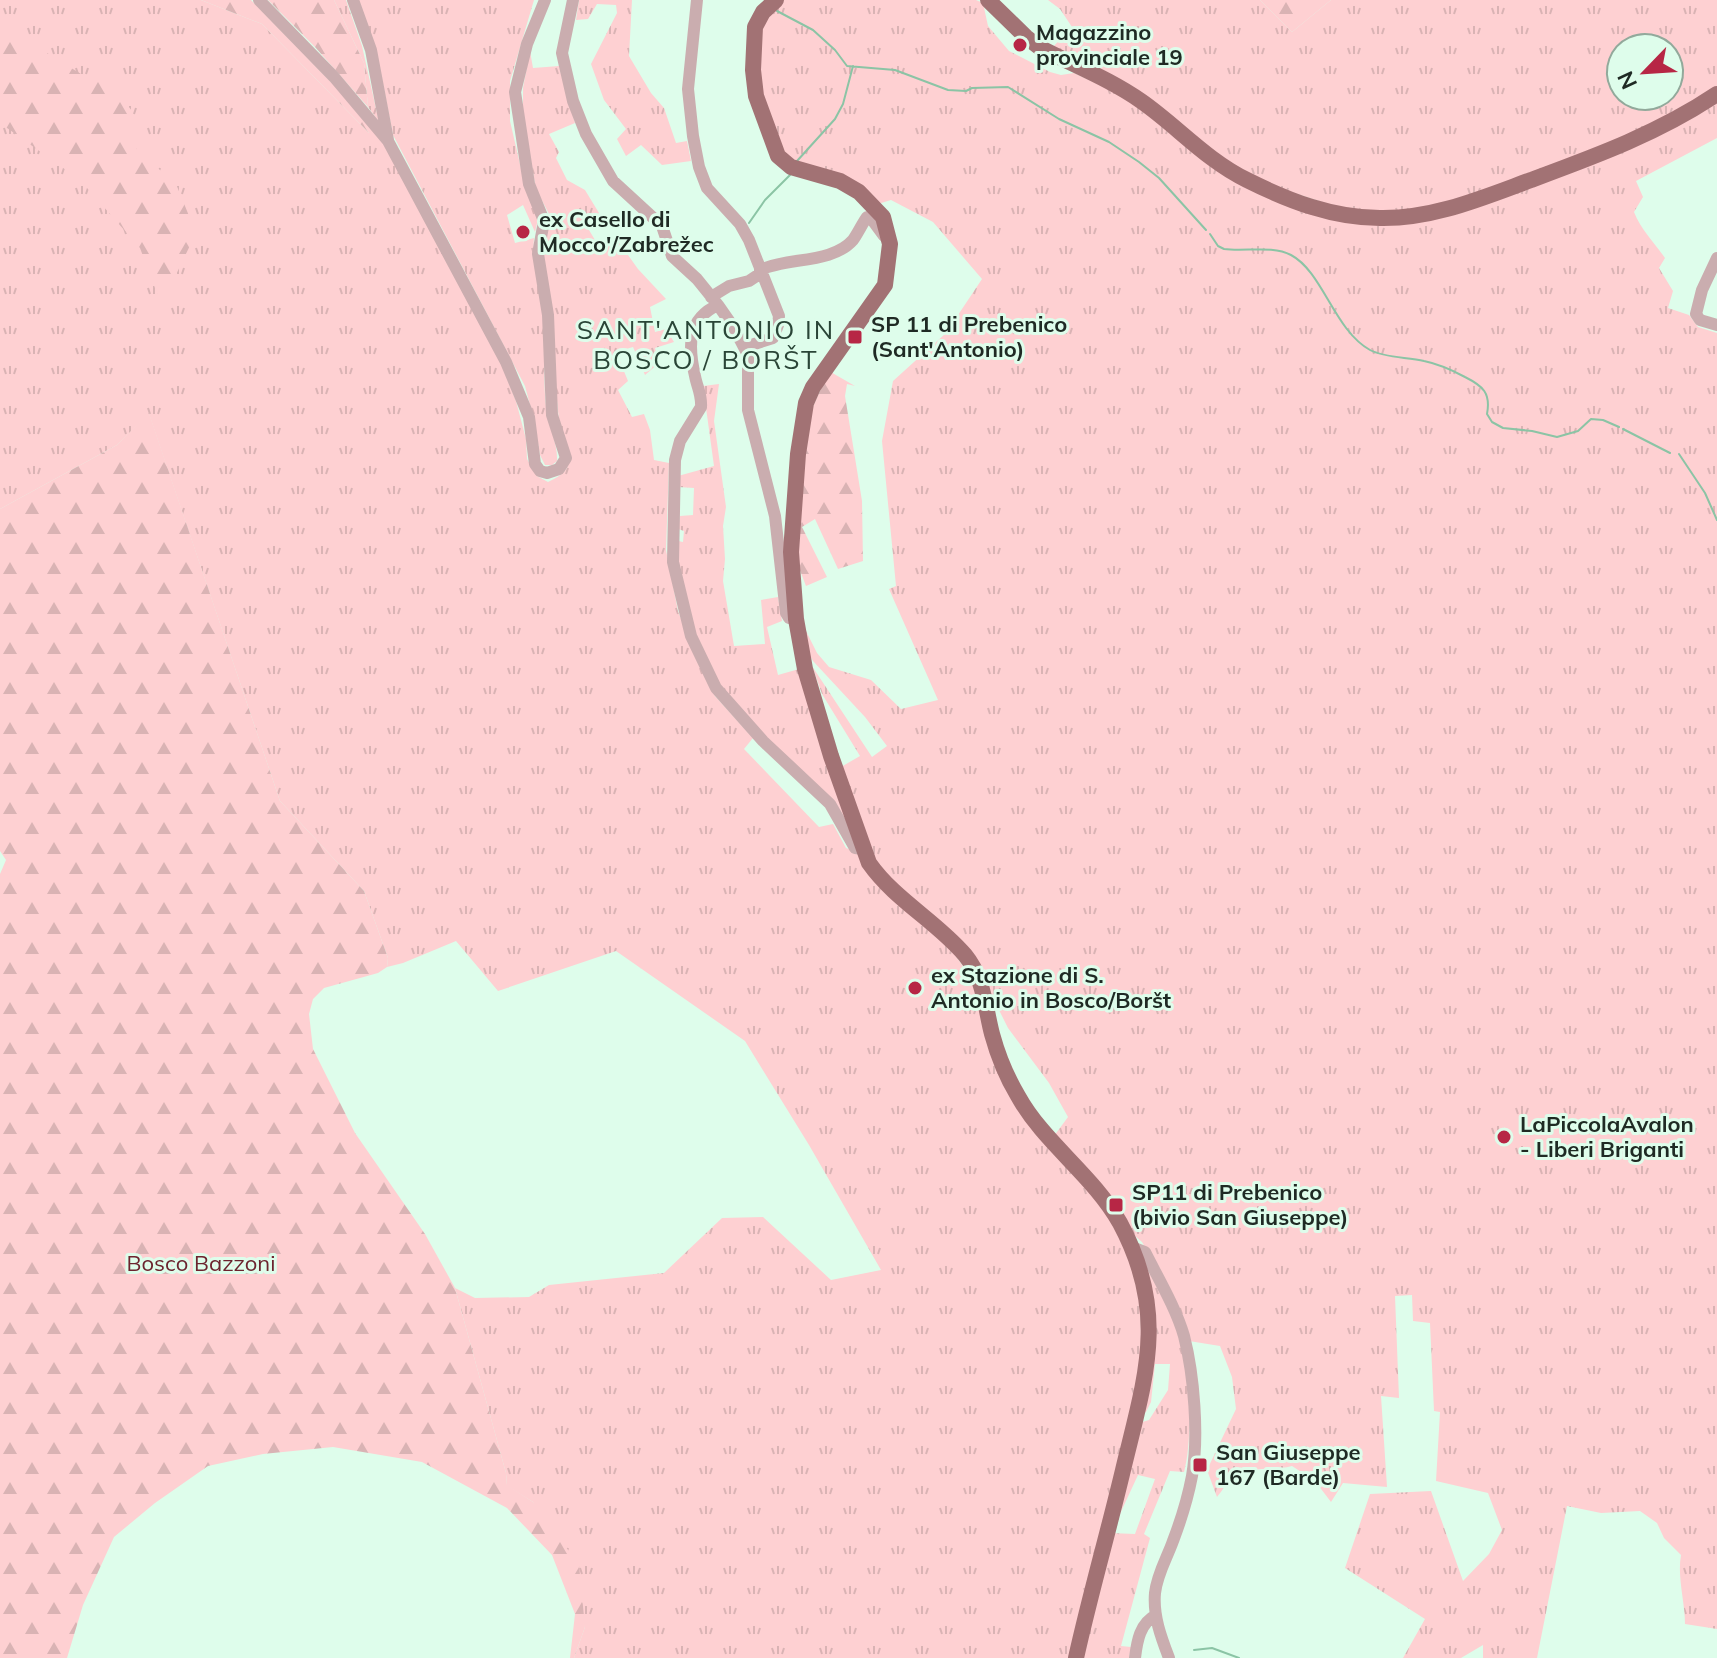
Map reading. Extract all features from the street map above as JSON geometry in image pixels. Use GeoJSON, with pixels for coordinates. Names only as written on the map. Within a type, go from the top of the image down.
{"type":"FeatureCollection","features":[{"type":"Feature","properties":{"kind":"main road"},"geometry":{"type":"LineString","coordinates":[[776,0],[763,12],[755,27],[753,70],[756,96],[778,156],[791,167],[840,181],[859,192],[883,217],[890,244],[885,285],[813,387],[806,403],[796,466],[791,552],[796,619],[812,695],[863,849],[883,881],[949,938],[973,967],[981,981],[998,1055],[1019,1098],[1034,1121],[1110,1206],[1132,1247],[1148,1307],[1150,1328],[1145,1386],[1076,1658]]}},
{"type":"Feature","properties":{"kind":"main road"},"geometry":{"type":"LineString","coordinates":[[988,0],[1039,47],[1132,95],[1205,154],[1244,179],[1296,203],[1349,215],[1405,218],[1471,202],[1633,142],[1670,124],[1717,94]]}},
{"type":"Feature","properties":{"kind":"street"},"geometry":{"type":"LineString","coordinates":[[259,0],[334,77],[388,141],[506,362],[529,417],[535,464],[540,471],[554,473],[566,458],[552,415],[548,315],[538,254],[544,221],[529,184],[515,92],[527,44],[545,0]]}},
{"type":"Feature","properties":{"kind":"street"},"geometry":{"type":"LineString","coordinates":[[353,0],[371,50],[388,141]]}},
{"type":"Feature","properties":{"kind":"street"},"geometry":{"type":"LineString","coordinates":[[573,0],[562,53],[578,116],[613,181],[662,226],[672,256],[714,301],[748,355],[748,410],[777,526],[786,613],[789,618],[796,619]]}},
{"type":"Feature","properties":{"kind":"street"},"geometry":{"type":"LineString","coordinates":[[697,0],[688,89],[699,167],[707,188],[740,224],[749,240],[776,306],[778,325],[773,338],[745,347]]}},
{"type":"Feature","properties":{"kind":"street"},"geometry":{"type":"LineString","coordinates":[[863,849],[849,843],[824,797],[763,741],[716,688],[691,636],[673,562],[675,460],[680,441],[702,402],[692,356],[692,327],[714,301],[729,286],[749,281],[760,271],[777,263],[837,250],[852,241],[867,217],[875,222],[890,244]]}},
{"type":"Feature","properties":{"kind":"street"},"geometry":{"type":"LineString","coordinates":[[1717,258],[1702,290],[1696,314],[1700,320],[1717,325]]}},
{"type":"Feature","properties":{"kind":"street"},"geometry":{"type":"LineString","coordinates":[[1132,1247],[1145,1252],[1180,1325],[1192,1390],[1192,1476],[1173,1543],[1158,1579],[1156,1615],[1169,1658]]}},
{"type":"Feature","properties":{"kind":"street"},"geometry":{"type":"LineString","coordinates":[[1135,1658],[1140,1633],[1146,1622],[1156,1615]]}},
{"type":"Feature","properties":{"kind":"green space"},"geometry":{"type":"Polygon","coordinates":[[[0,0],[201,0],[262,24],[369,133],[369,121],[391,154],[493,343],[516,401],[526,439],[527,459],[537,476],[548,482],[564,472],[569,455],[560,432],[542,243],[549,214],[536,189],[523,118],[523,88],[530,51],[533,68],[559,66],[575,123],[549,134],[559,152],[556,158],[567,180],[585,190],[599,213],[586,225],[601,250],[618,241],[638,269],[666,299],[650,307],[655,332],[666,329],[674,342],[655,348],[659,363],[645,375],[633,347],[616,352],[628,381],[618,390],[632,417],[644,414],[650,430],[654,460],[669,463],[666,550],[678,611],[697,660],[715,696],[753,738],[744,749],[819,827],[833,824],[846,848],[860,853],[951,949],[973,981],[990,1049],[1096,1196],[1129,1257],[1143,1314],[1141,1375],[1071,1658],[574,1658],[585,1627],[533,1502],[507,1486],[455,1288],[475,1298],[529,1297],[549,1285],[664,1273],[722,1218],[763,1217],[831,1280],[881,1270],[745,1041],[616,951],[498,991],[456,941],[387,967],[388,958],[364,891],[280,801],[149,414],[117,445],[0,509],[0,0]]]}},
{"type":"Feature","properties":{"kind":"green space"},"geometry":{"type":"Polygon","coordinates":[[[201,0],[251,0],[369,121],[370,134],[262,24],[201,0]]]}},
{"type":"Feature","properties":{"kind":"green space"},"geometry":{"type":"Polygon","coordinates":[[[268,0],[334,0],[364,63],[368,107],[315,47],[268,0]]]}},
{"type":"Feature","properties":{"kind":"green space"},"geometry":{"type":"Polygon","coordinates":[[[334,0],[346,0],[362,46],[379,122],[368,107],[364,63],[334,0]]]}},
{"type":"Feature","properties":{"kind":"green space"},"geometry":{"type":"Polygon","coordinates":[[[358,0],[534,0],[510,81],[510,121],[526,190],[538,219],[535,232],[523,205],[507,215],[515,243],[534,238],[544,313],[546,406],[557,454],[557,461],[552,465],[545,465],[540,455],[525,386],[393,135],[380,69],[358,0]]]}},
{"type":"Feature","properties":{"kind":"green space"},"geometry":{"type":"Polygon","coordinates":[[[579,0],[632,0],[629,56],[651,93],[664,108],[676,143],[687,141],[691,161],[662,165],[641,145],[626,156],[617,139],[626,129],[604,100],[591,64],[617,13],[616,5],[597,4],[588,19],[576,20],[579,0]]]}},
{"type":"Feature","properties":{"kind":"green space"},"geometry":{"type":"Polygon","coordinates":[[[782,0],[976,0],[983,3],[988,26],[1009,51],[1050,72],[1061,75],[1074,73],[1124,96],[1243,184],[1404,222],[1717,101],[1717,138],[1636,181],[1643,197],[1634,212],[1665,258],[1659,268],[1673,291],[1668,308],[1689,315],[1698,327],[1717,333],[1717,1629],[1685,1624],[1681,1555],[1664,1538],[1657,1523],[1640,1511],[1601,1513],[1567,1506],[1537,1658],[1483,1658],[1483,1645],[1461,1658],[1403,1658],[1425,1619],[1345,1568],[1370,1494],[1431,1491],[1463,1581],[1489,1554],[1502,1530],[1488,1493],[1436,1481],[1440,1412],[1434,1411],[1430,1323],[1413,1321],[1412,1295],[1395,1296],[1399,1398],[1381,1396],[1387,1487],[1343,1483],[1331,1502],[1315,1481],[1292,1466],[1241,1473],[1217,1497],[1207,1470],[1236,1409],[1232,1377],[1220,1346],[1189,1341],[1142,1242],[1128,1230],[1054,1136],[1068,1117],[1049,1083],[1008,1028],[977,966],[880,872],[841,767],[860,756],[822,694],[812,666],[872,757],[887,746],[806,649],[803,625],[817,653],[829,667],[871,680],[901,709],[938,700],[889,589],[896,586],[882,441],[893,381],[946,333],[982,279],[933,222],[891,200],[878,204],[786,157],[763,105],[758,32],[782,0]]]}},
{"type":"Feature","properties":{"kind":"green space"},"geometry":{"type":"Polygon","coordinates":[[[1048,0],[1260,0],[1292,32],[1331,0],[1717,0],[1717,88],[1685,108],[1685,32],[1605,32],[1605,112],[1679,112],[1658,125],[1472,198],[1414,211],[1347,210],[1260,182],[1051,49],[1072,27],[1060,9],[1048,0]]]}},
{"type":"Feature","properties":{"kind":"green space"},"geometry":{"type":"Polygon","coordinates":[[[1260,0],[1331,0],[1292,32],[1260,0]]]}},
{"type":"Feature","properties":{"kind":"green space"},"geometry":{"type":"Polygon","coordinates":[[[0,24],[81,74],[108,80],[132,111],[137,150],[176,184],[196,233],[172,283],[158,296],[140,248],[80,180],[0,123],[0,24]]]}},
{"type":"Feature","properties":{"kind":"green space"},"geometry":{"type":"Polygon","coordinates":[[[829,371],[855,386],[847,384],[845,396],[862,501],[863,561],[838,569],[815,519],[802,527],[827,577],[806,586],[796,560],[805,424],[829,371]]]}},
{"type":"Feature","properties":{"kind":"green space"},"geometry":{"type":"Polygon","coordinates":[[[719,384],[714,421],[726,507],[723,581],[734,646],[765,644],[761,600],[778,597],[782,621],[767,627],[778,675],[799,669],[854,837],[722,690],[696,639],[679,574],[678,541],[683,542],[684,531],[678,529],[680,516],[693,515],[694,488],[678,487],[678,476],[714,466],[703,386],[719,384]]]}},
{"type":"Feature","properties":{"kind":"green space","name":"Bosco Bazzoni"},"geometry":{"type":"Polygon","coordinates":[[[149,413],[280,801],[364,891],[388,958],[387,967],[378,973],[324,988],[313,999],[309,1014],[313,1049],[355,1133],[425,1234],[455,1288],[507,1485],[533,1502],[579,1565],[585,1627],[574,1658],[570,1658],[575,1614],[552,1555],[507,1508],[422,1462],[333,1447],[263,1454],[208,1466],[155,1503],[114,1537],[83,1605],[67,1658],[0,1658],[0,874],[6,860],[0,851],[0,509],[117,445],[149,413]]]}},
{"type":"Feature","properties":{"kind":"green space"},"geometry":{"type":"Polygon","coordinates":[[[1140,1259],[1164,1299],[1181,1342],[1189,1407],[1187,1458],[1184,1472],[1170,1471],[1144,1534],[1150,1538],[1121,1646],[1131,1647],[1129,1658],[1082,1658],[1110,1533],[1135,1534],[1155,1479],[1138,1475],[1119,1516],[1139,1423],[1149,1420],[1168,1390],[1170,1364],[1155,1364],[1151,1402],[1142,1414],[1140,1259]]]}},
{"type":"Feature","properties":{"kind":"waterway"},"geometry":{"type":"LineString","coordinates":[[777,11],[813,30],[847,66],[895,70],[948,90],[1008,87],[1059,119],[1109,142],[1139,162],[1159,178],[1206,230]]}},
{"type":"Feature","properties":{"kind":"waterway"},"geometry":{"type":"LineString","coordinates":[[797,161],[835,119],[843,104],[853,66]]}},
{"type":"Feature","properties":{"kind":"waterway"},"geometry":{"type":"LineString","coordinates":[[749,223],[765,200],[790,175]]}},
{"type":"Feature","properties":{"kind":"waterway"},"geometry":{"type":"LineString","coordinates":[[1210,234],[1224,249],[1267,249],[1291,255],[1312,274],[1358,341],[1376,353],[1435,364],[1471,380],[1487,395],[1487,414],[1492,422],[1503,428],[1557,437],[1578,431],[1591,419],[1619,427]]}},
{"type":"Feature","properties":{"kind":"waterway"},"geometry":{"type":"LineString","coordinates":[[1623,429],[1670,453]]}},
{"type":"Feature","properties":{"kind":"waterway"},"geometry":{"type":"LineString","coordinates":[[1679,454],[1705,493],[1717,520]]}},
{"type":"Feature","properties":{"kind":"waterway"},"geometry":{"type":"LineString","coordinates":[[1194,1650],[1212,1648],[1239,1658]]}},
{"type":"Feature","properties":{"kind":"place","name":"Magazzino provinciale 19"},"geometry":{"type":"Point","coordinates":[1020,45]}},
{"type":"Feature","properties":{"kind":"place","name":"ex Casello di Mocco'/Zabrežec"},"geometry":{"type":"Point","coordinates":[523,232]}},
{"type":"Feature","properties":{"kind":"place","name":"SP 11 di Prebenico (Sant'Antonio)"},"geometry":{"type":"Point","coordinates":[855,337]}},
{"type":"Feature","properties":{"kind":"place","name":"ex Stazione di S. Antonio in Bosco/Boršt"},"geometry":{"type":"Point","coordinates":[915,988]}},
{"type":"Feature","properties":{"kind":"place","name":"LaPiccolaAvalon - Liberi Briganti"},"geometry":{"type":"Point","coordinates":[1504,1137]}},
{"type":"Feature","properties":{"kind":"place","name":"SP11 di Prebenico (bivio San Giuseppe)"},"geometry":{"type":"Point","coordinates":[1116,1205]}},
{"type":"Feature","properties":{"kind":"place","name":"San Giuseppe 167 (Barde)"},"geometry":{"type":"Point","coordinates":[1200,1465]}},
{"type":"Feature","properties":{"kind":"district","name":"SANT'ANTONIO IN BOSCO / BORŠT"},"geometry":{"type":"Point","coordinates":[706,344]}}]}
